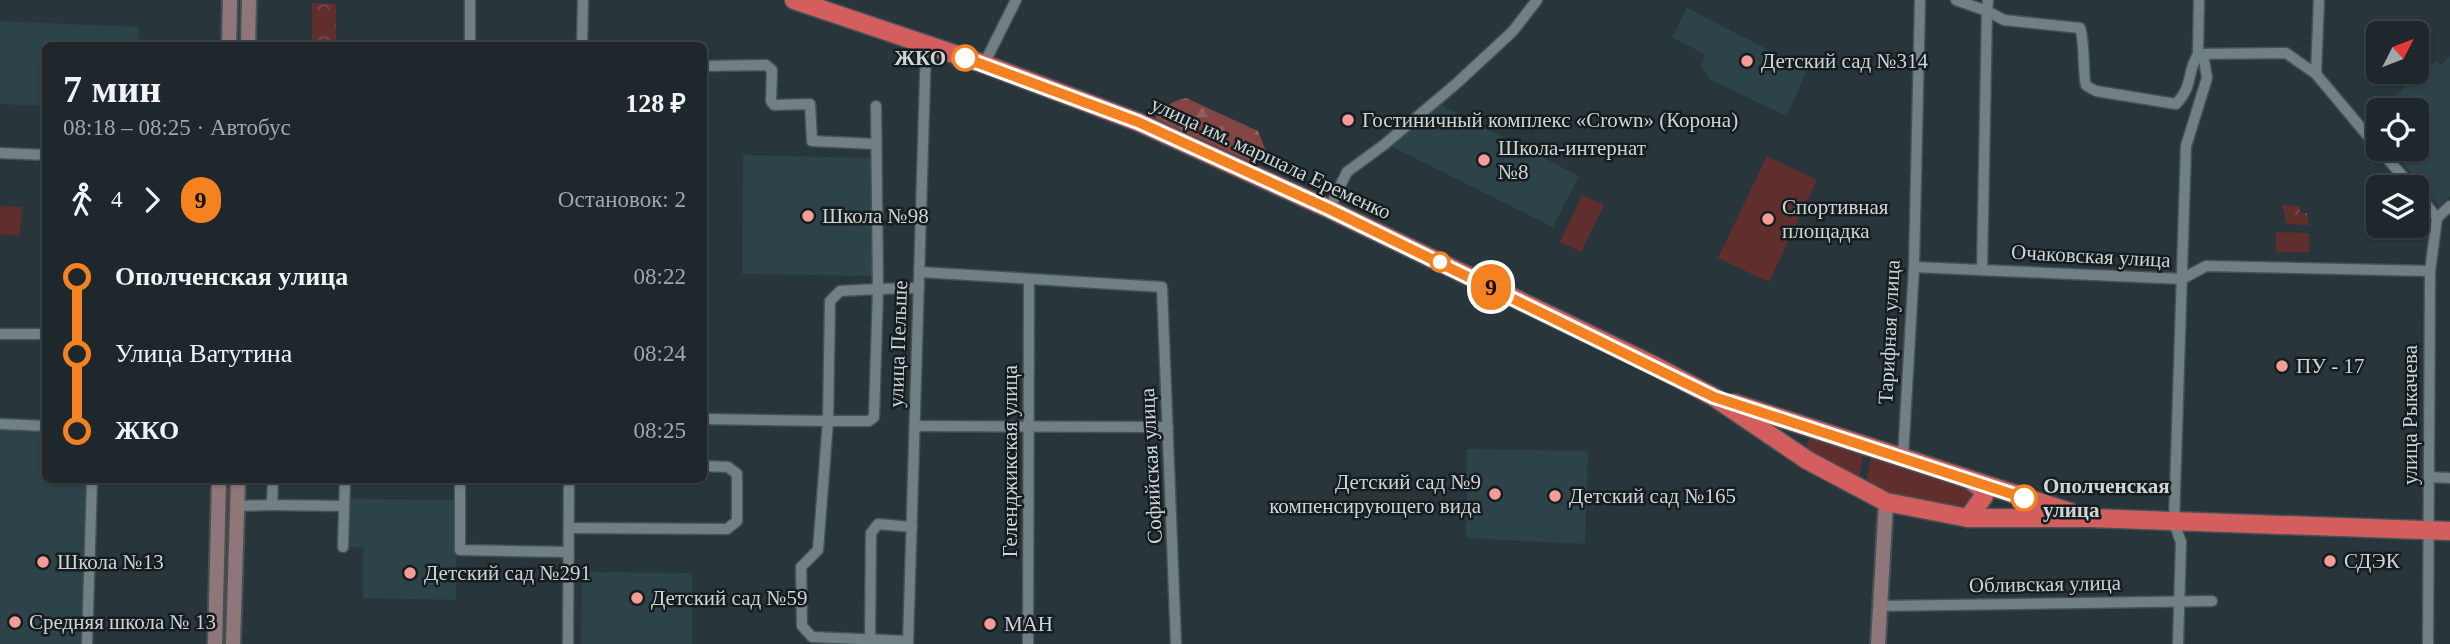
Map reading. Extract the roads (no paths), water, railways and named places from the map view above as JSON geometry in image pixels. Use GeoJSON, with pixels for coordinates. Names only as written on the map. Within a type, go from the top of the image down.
{"type":"FeatureCollection","features":[{"type":"Feature","properties":{"kind":"highway","name":"улица им. маршала Еременко"},"geometry":{"type":"LineString","coordinates":[[794,0],[984,64],[1138,122],[1329,209],[1714,397]]}},
{"type":"Feature","properties":{"kind":"highway"},"geometry":{"type":"LineString","coordinates":[[1714,397],[2090,518]]}},
{"type":"Feature","properties":{"kind":"highway"},"geometry":{"type":"LineString","coordinates":[[1714,397],[1807,460],[1886,502],[1968,518],[2090,518],[2174,523],[2450,530]]}},
{"type":"Feature","properties":{"kind":"highway"},"geometry":{"type":"LineString","coordinates":[[1807,460],[1801,442],[1810,430],[1819,429]]}},
{"type":"Feature","properties":{"kind":"highway"},"geometry":{"type":"LineString","coordinates":[[1968,518],[1984,496],[1975,483]]}},
{"type":"Feature","properties":{"kind":"street"},"geometry":{"type":"LineString","coordinates":[[229,42],[230,0]]}},
{"type":"Feature","properties":{"kind":"street"},"geometry":{"type":"LineString","coordinates":[[248,42],[249,0]]}},
{"type":"Feature","properties":{"kind":"street"},"geometry":{"type":"LineString","coordinates":[[470,0],[470,42]]}},
{"type":"Feature","properties":{"kind":"street"},"geometry":{"type":"LineString","coordinates":[[582,42],[583,0]]}},
{"type":"Feature","properties":{"kind":"street"},"geometry":{"type":"LineString","coordinates":[[984,64],[1016,0]]}},
{"type":"Feature","properties":{"kind":"street"},"geometry":{"type":"LineString","coordinates":[[1329,209],[1347,172],[1385,144],[1457,83],[1513,31],[1537,0]]}},
{"type":"Feature","properties":{"kind":"street","name":"Тарифная улица"},"geometry":{"type":"LineString","coordinates":[[1903,457],[1914,267],[1920,0]]}},
{"type":"Feature","properties":{"kind":"street"},"geometry":{"type":"LineString","coordinates":[[1956,0],[1987,5],[2004,20],[2080,28],[2085,53],[2085,84],[2096,90],[2176,104],[2188,92],[2193,62],[2198,54],[2199,0]]}},
{"type":"Feature","properties":{"kind":"street"},"geometry":{"type":"LineString","coordinates":[[2316,74],[2319,0]]}},
{"type":"Feature","properties":{"kind":"street"},"geometry":{"type":"LineString","coordinates":[[1982,270],[1987,5]]}},
{"type":"Feature","properties":{"kind":"street","name":"улица Пельше"},"geometry":{"type":"LineString","coordinates":[[908,642],[926,46]]}},
{"type":"Feature","properties":{"kind":"street"},"geometry":{"type":"LineString","coordinates":[[2198,54],[2286,53],[2316,74],[2366,133]]}},
{"type":"Feature","properties":{"kind":"street"},"geometry":{"type":"LineString","coordinates":[[2178,644],[2181,542],[2174,523],[2186,146],[2207,78],[2203,54],[2198,54]]}},
{"type":"Feature","properties":{"kind":"street"},"geometry":{"type":"LineString","coordinates":[[707,66],[766,65],[772,70],[771,102],[774,105],[810,104],[812,141],[817,144],[876,144]]}},
{"type":"Feature","properties":{"kind":"street"},"geometry":{"type":"LineString","coordinates":[[707,419],[869,421],[874,417],[878,289],[876,106]]}},
{"type":"Feature","properties":{"kind":"street"},"geometry":{"type":"LineString","coordinates":[[0,153],[42,155]]}},
{"type":"Feature","properties":{"kind":"street"},"geometry":{"type":"LineString","coordinates":[[2390,161],[2402,175]]}},
{"type":"Feature","properties":{"kind":"street"},"geometry":{"type":"LineString","coordinates":[[2429,208],[2437,218],[2450,206]]}},
{"type":"Feature","properties":{"kind":"street","name":"улица Рыкачева"},"geometry":{"type":"LineString","coordinates":[[2428,644],[2430,271],[2437,218]]}},
{"type":"Feature","properties":{"kind":"street","name":"Очаковская улица"},"geometry":{"type":"LineString","coordinates":[[1914,267],[2182,279],[2206,266],[2430,271]]}},
{"type":"Feature","properties":{"kind":"street"},"geometry":{"type":"LineString","coordinates":[[920,272],[1029,279]]}},
{"type":"Feature","properties":{"kind":"street","name":"Софийская улица"},"geometry":{"type":"LineString","coordinates":[[1029,279],[1162,287],[1176,644]]}},
{"type":"Feature","properties":{"kind":"street","name":"Геленджикская улица"},"geometry":{"type":"LineString","coordinates":[[1028,644],[1029,279]]}},
{"type":"Feature","properties":{"kind":"street"},"geometry":{"type":"LineString","coordinates":[[908,642],[812,637],[802,626],[801,567],[818,550],[828,421],[830,301],[840,291],[919,288]]}},
{"type":"Feature","properties":{"kind":"street"},"geometry":{"type":"LineString","coordinates":[[0,334],[42,334]]}},
{"type":"Feature","properties":{"kind":"street"},"geometry":{"type":"LineString","coordinates":[[0,424],[42,426]]}},
{"type":"Feature","properties":{"kind":"street"},"geometry":{"type":"LineString","coordinates":[[915,426],[1168,427]]}},
{"type":"Feature","properties":{"kind":"street"},"geometry":{"type":"LineString","coordinates":[[569,528],[727,529],[737,521],[737,474],[728,467],[707,466]]}},
{"type":"Feature","properties":{"kind":"street"},"geometry":{"type":"LineString","coordinates":[[2429,477],[2450,478]]}},
{"type":"Feature","properties":{"kind":"street"},"geometry":{"type":"LineString","coordinates":[[87,644],[92,483]]}},
{"type":"Feature","properties":{"kind":"street"},"geometry":{"type":"LineString","coordinates":[[215,644],[219,483]]}},
{"type":"Feature","properties":{"kind":"street"},"geometry":{"type":"LineString","coordinates":[[233,644],[238,483]]}},
{"type":"Feature","properties":{"kind":"street"},"geometry":{"type":"LineString","coordinates":[[272,505],[273,483]]}},
{"type":"Feature","properties":{"kind":"street"},"geometry":{"type":"LineString","coordinates":[[343,547],[345,483]]}},
{"type":"Feature","properties":{"kind":"street"},"geometry":{"type":"LineString","coordinates":[[460,483],[460,550],[568,552]]}},
{"type":"Feature","properties":{"kind":"street"},"geometry":{"type":"LineString","coordinates":[[568,644],[569,483]]}},
{"type":"Feature","properties":{"kind":"street"},"geometry":{"type":"LineString","coordinates":[[1878,644],[1886,502]]}},
{"type":"Feature","properties":{"kind":"street"},"geometry":{"type":"LineString","coordinates":[[237,506],[344,506]]}},
{"type":"Feature","properties":{"kind":"street"},"geometry":{"type":"LineString","coordinates":[[870,639],[871,533],[878,524],[912,527]]}},
{"type":"Feature","properties":{"kind":"street","name":"Обливская улица"},"geometry":{"type":"LineString","coordinates":[[1879,606],[2212,601]]}},
{"type":"Feature","properties":{"kind":"place","name":"ЖКО"},"geometry":{"type":"Point","coordinates":[965,58]}},
{"type":"Feature","properties":{"kind":"place","name":"Детский сад №314"},"geometry":{"type":"Point","coordinates":[1747,61]}},
{"type":"Feature","properties":{"kind":"place","name":"Гостиничный комплекс «Crown» (Корона)"},"geometry":{"type":"Point","coordinates":[1348,120]}},
{"type":"Feature","properties":{"kind":"place","name":"Школа-интернат №8"},"geometry":{"type":"Point","coordinates":[1484,160]}},
{"type":"Feature","properties":{"kind":"place","name":"Школа №98"},"geometry":{"type":"Point","coordinates":[808,216]}},
{"type":"Feature","properties":{"kind":"place","name":"Спортивная площадка"},"geometry":{"type":"Point","coordinates":[1768,219]}},
{"type":"Feature","properties":{"kind":"place","name":"ПУ - 17"},"geometry":{"type":"Point","coordinates":[2282,366]}},
{"type":"Feature","properties":{"kind":"place","name":"Детский сад №9 компенсирующего вида"},"geometry":{"type":"Point","coordinates":[1495,494]}},
{"type":"Feature","properties":{"kind":"place","name":"Детский сад №165"},"geometry":{"type":"Point","coordinates":[1555,496]}},
{"type":"Feature","properties":{"kind":"place","name":"Ополченская улица"},"geometry":{"type":"Point","coordinates":[2024,498]}},
{"type":"Feature","properties":{"kind":"place","name":"СДЭК"},"geometry":{"type":"Point","coordinates":[2330,561]}},
{"type":"Feature","properties":{"kind":"place","name":"Школа №13"},"geometry":{"type":"Point","coordinates":[43,562]}},
{"type":"Feature","properties":{"kind":"place","name":"Детский сад №291"},"geometry":{"type":"Point","coordinates":[410,573]}},
{"type":"Feature","properties":{"kind":"place","name":"Детский сад №59"},"geometry":{"type":"Point","coordinates":[637,598]}},
{"type":"Feature","properties":{"kind":"place","name":"Средняя школа № 13"},"geometry":{"type":"Point","coordinates":[15,622]}},
{"type":"Feature","properties":{"kind":"place","name":"МАН"},"geometry":{"type":"Point","coordinates":[990,624]}}]}
